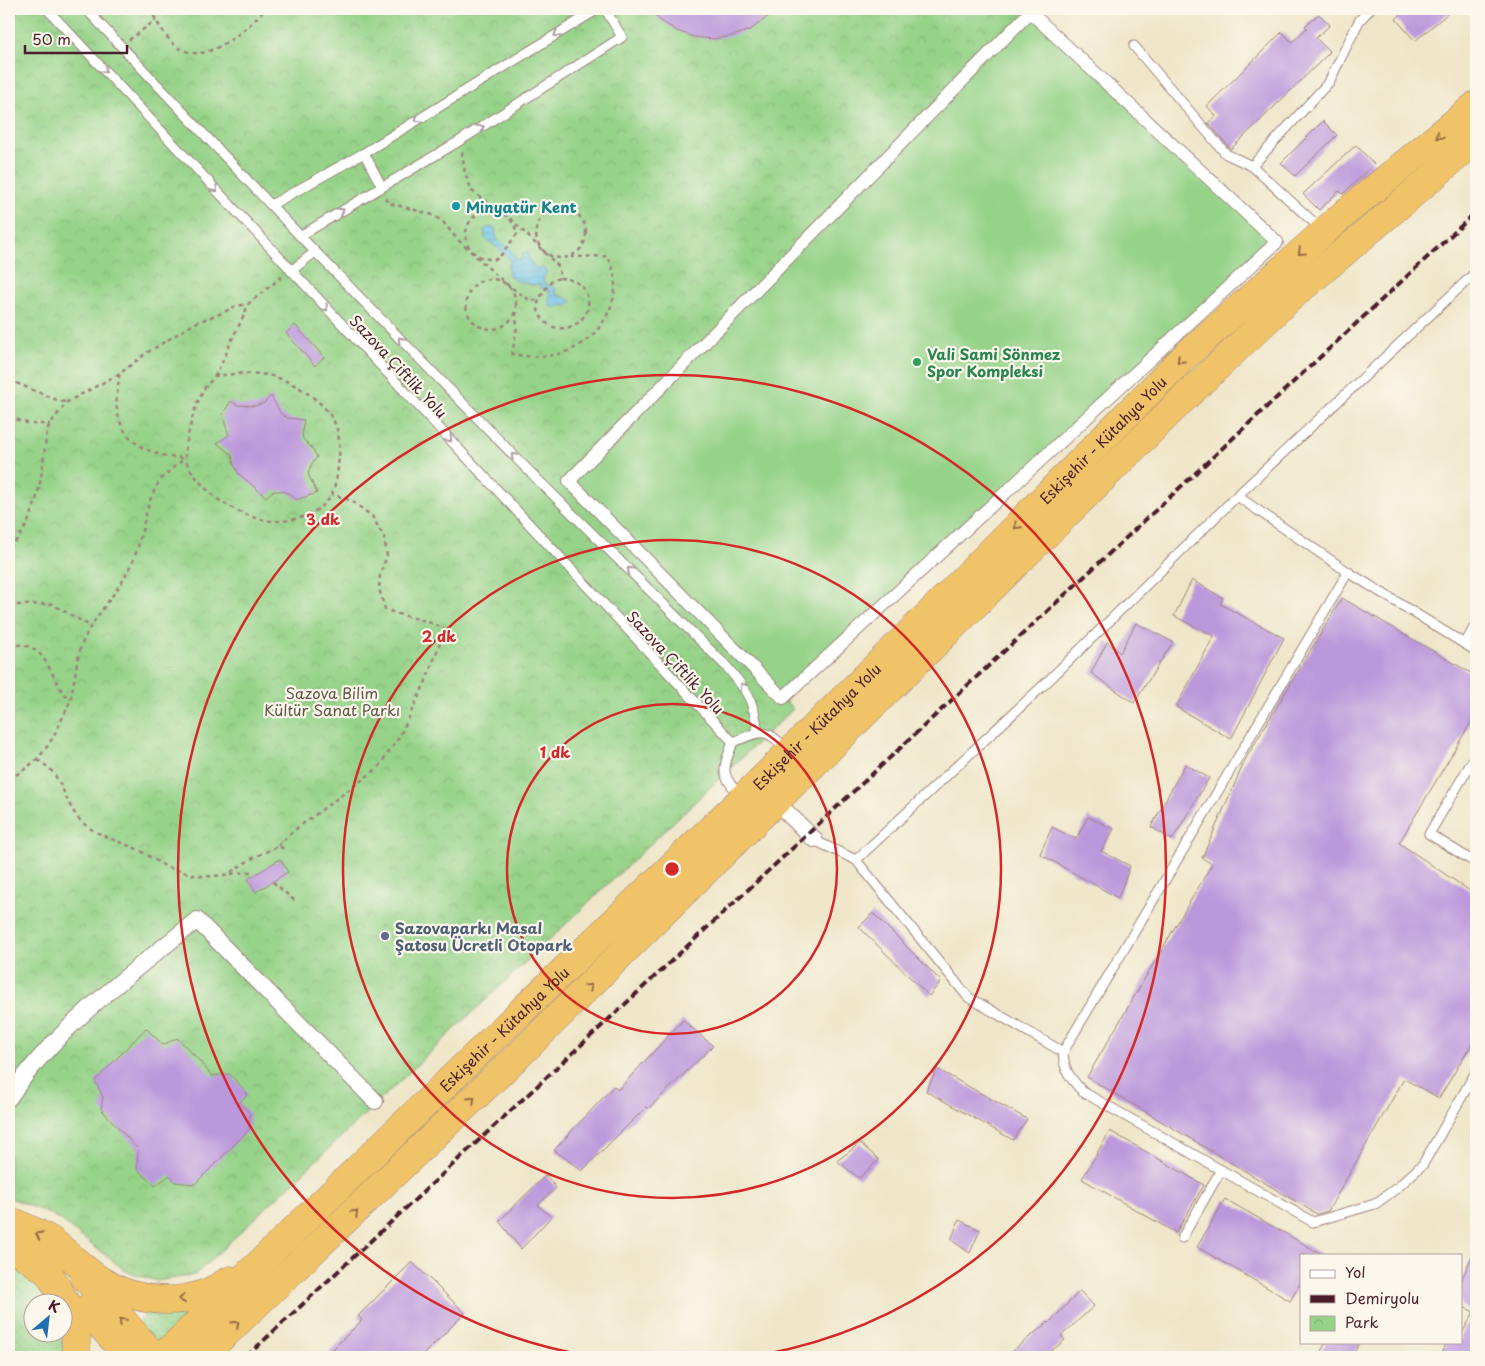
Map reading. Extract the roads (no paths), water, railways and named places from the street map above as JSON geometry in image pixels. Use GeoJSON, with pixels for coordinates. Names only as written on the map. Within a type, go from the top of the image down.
{"type":"FeatureCollection","features":[{"type":"Feature","properties":{"kind":"highway","name":"Eskişehir - Kütahya Yolu"},"geometry":{"type":"LineString","coordinates":[[162,1357],[743,798],[1182,359],[1324,232],[1476,105]]}},
{"type":"Feature","properties":{"kind":"highway","name":"Eskişehir - Kütahya Yolu"},"geometry":{"type":"LineString","coordinates":[[201,1357],[522,1052],[1183,399],[1290,298],[1476,140]]}},
{"type":"Feature","properties":{"kind":"highway"},"geometry":{"type":"LineString","coordinates":[[9,1220],[50,1240],[76,1335],[76,1357]]}},
{"type":"Feature","properties":{"kind":"highway"},"geometry":{"type":"LineString","coordinates":[[9,1247],[27,1257],[58,1264],[94,1277],[132,1296],[158,1300],[184,1300],[203,1295],[220,1287],[270,1252]]}},
{"type":"Feature","properties":{"kind":"highway"},"geometry":{"type":"LineString","coordinates":[[58,1264],[94,1318],[129,1357]]}},
{"type":"Feature","properties":{"kind":"highway"},"geometry":{"type":"LineString","coordinates":[[58,1264],[94,1290],[155,1357]]}},
{"type":"Feature","properties":{"kind":"street"},"geometry":{"type":"LineString","coordinates":[[1030,12],[1277,242],[783,698],[569,481],[1030,12]]}},
{"type":"Feature","properties":{"kind":"street"},"geometry":{"type":"LineString","coordinates":[[776,802],[814,838]]}},
{"type":"Feature","properties":{"kind":"street"},"geometry":{"type":"LineString","coordinates":[[9,1098],[17,1085],[56,1040],[115,986],[197,920],[375,1101]]}},
{"type":"Feature","properties":{"kind":"lane","name":"Sazova Çiftlik Yolu"},"geometry":{"type":"LineString","coordinates":[[47,9],[733,742]]}},
{"type":"Feature","properties":{"kind":"lane","name":"Sazova Çiftlik Yolu"},"geometry":{"type":"LineString","coordinates":[[86,9],[315,252],[524,465],[728,667],[746,689],[755,710],[758,732]]}},
{"type":"Feature","properties":{"kind":"lane"},"geometry":{"type":"LineString","coordinates":[[271,205],[364,153],[598,9]]}},
{"type":"Feature","properties":{"kind":"lane"},"geometry":{"type":"LineString","coordinates":[[300,236],[461,140],[622,37],[605,9]]}},
{"type":"Feature","properties":{"kind":"lane"},"geometry":{"type":"LineString","coordinates":[[1252,166],[1329,82],[1359,21],[1370,9]]}},
{"type":"Feature","properties":{"kind":"lane"},"geometry":{"type":"LineString","coordinates":[[1134,46],[1226,154],[1252,166],[1324,232]]}},
{"type":"Feature","properties":{"kind":"lane"},"geometry":{"type":"LineString","coordinates":[[364,153],[382,187]]}},
{"type":"Feature","properties":{"kind":"lane"},"geometry":{"type":"LineString","coordinates":[[291,271],[315,252]]}},
{"type":"Feature","properties":{"kind":"lane"},"geometry":{"type":"LineString","coordinates":[[856,860],[1048,682],[1237,496],[1476,272]]}},
{"type":"Feature","properties":{"kind":"lane"},"geometry":{"type":"LineString","coordinates":[[1237,496],[1348,572],[1476,650]]}},
{"type":"Feature","properties":{"kind":"lane"},"geometry":{"type":"LineString","coordinates":[[1348,572],[1063,1052],[1064,1065],[1082,1092],[1313,1222],[1375,1204],[1397,1188],[1423,1164],[1476,1072]]}},
{"type":"Feature","properties":{"kind":"lane"},"geometry":{"type":"LineString","coordinates":[[1465,644],[1476,624]]}},
{"type":"Feature","properties":{"kind":"lane"},"geometry":{"type":"LineString","coordinates":[[743,798],[727,783],[724,767],[733,742],[758,732],[774,736],[789,752]]}},
{"type":"Feature","properties":{"kind":"lane"},"geometry":{"type":"LineString","coordinates":[[1476,754],[1429,834],[1476,863]]}},
{"type":"Feature","properties":{"kind":"lane"},"geometry":{"type":"LineString","coordinates":[[814,838],[820,843],[856,860],[968,997],[1063,1052]]}},
{"type":"Feature","properties":{"kind":"lane"},"geometry":{"type":"LineString","coordinates":[[1182,1238],[1221,1170]]}},
{"type":"Feature","properties":{"kind":"water"},"geometry":{"type":"Polygon","coordinates":[[[488,227],[495,228],[497,240],[509,248],[517,260],[521,260],[523,253],[527,252],[529,259],[536,269],[543,268],[547,271],[543,278],[544,283],[556,289],[556,295],[572,301],[567,306],[551,307],[549,305],[550,292],[540,287],[540,284],[532,285],[517,281],[509,275],[508,266],[511,261],[485,238],[485,230],[488,227]]]}},
{"type":"Feature","properties":{"kind":"railway"},"geometry":{"type":"LineString","coordinates":[[246,1357],[1476,212]]}},
{"type":"Feature","properties":{"kind":"place","name":"Minyatür Kent"},"geometry":{"type":"Point","coordinates":[456,206]}},
{"type":"Feature","properties":{"kind":"place","name":"Vali Sami Sönmez Spor Kompleksi"},"geometry":{"type":"Point","coordinates":[917,362]}},
{"type":"Feature","properties":{"kind":"place","name":"Sazovaparkı Masal Şatosu Ücretli Otopark"},"geometry":{"type":"Point","coordinates":[385,936]}},
{"type":"Feature","properties":{"kind":"park label","name":"Sazova Bilim Kültür Sanat Parkı"},"geometry":{"type":"Point","coordinates":[332,700]}}]}
